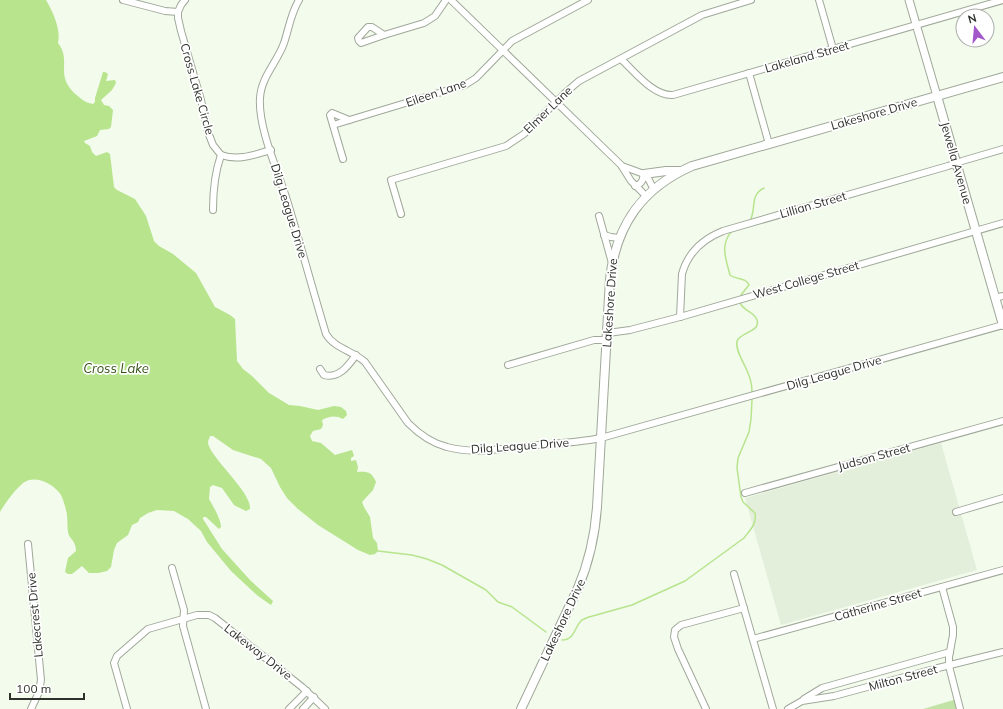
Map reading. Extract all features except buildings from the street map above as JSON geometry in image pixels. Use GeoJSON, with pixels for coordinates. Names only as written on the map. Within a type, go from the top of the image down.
{"type":"FeatureCollection","features":[{"type":"Feature","properties":{"kind":"main road","name":"Lakeshore Drive"},"geometry":{"type":"LineString","coordinates":[[521,709],[578,588],[588,560],[596,528],[612,263],[619,238],[631,215],[654,190],[681,171],[707,162],[1003,77]]}},
{"type":"Feature","properties":{"kind":"main road","name":"Jewella Avenue"},"geometry":{"type":"LineString","coordinates":[[937,96],[976,230],[999,297],[1003,325]]}},
{"type":"Feature","properties":{"kind":"main road"},"geometry":{"type":"LineString","coordinates":[[641,173],[681,171]]}},
{"type":"Feature","properties":{"kind":"street"},"geometry":{"type":"LineString","coordinates":[[123,0],[165,11],[178,12],[185,0]]}},
{"type":"Feature","properties":{"kind":"street","name":"Dilg League Drive"},"geometry":{"type":"LineString","coordinates":[[299,0],[293,12],[284,43],[262,85],[260,94],[261,117],[326,334],[334,344],[356,354],[370,367],[408,423],[426,438],[445,447],[457,450],[478,451],[576,442],[601,438],[1003,325]]}},
{"type":"Feature","properties":{"kind":"street"},"geometry":{"type":"LineString","coordinates":[[384,35],[424,23],[434,16],[446,0]]}},
{"type":"Feature","properties":{"kind":"street"},"geometry":{"type":"LineString","coordinates":[[451,0],[621,165],[635,186],[647,197]]}},
{"type":"Feature","properties":{"kind":"street","name":"Eileen Lane"},"geometry":{"type":"LineString","coordinates":[[333,125],[459,88],[476,78],[512,41],[588,0]]}},
{"type":"Feature","properties":{"kind":"street","name":"Elmer Lane"},"geometry":{"type":"LineString","coordinates":[[401,214],[391,180],[506,146],[524,134],[579,81],[702,15],[751,0]]}},
{"type":"Feature","properties":{"kind":"street"},"geometry":{"type":"LineString","coordinates":[[819,0],[833,49]]}},
{"type":"Feature","properties":{"kind":"street","name":"Jewella Avenue"},"geometry":{"type":"LineString","coordinates":[[909,0],[937,96]]}},
{"type":"Feature","properties":{"kind":"street","name":"Lakeland Street"},"geometry":{"type":"LineString","coordinates":[[621,58],[651,88],[661,94],[677,94],[1003,0]]}},
{"type":"Feature","properties":{"kind":"street","name":"Cross Lake Circle"},"geometry":{"type":"LineString","coordinates":[[178,12],[181,31],[201,100],[208,132],[213,145],[221,155]]}},
{"type":"Feature","properties":{"kind":"street"},"geometry":{"type":"LineString","coordinates":[[749,73],[769,144]]}},
{"type":"Feature","properties":{"kind":"street"},"geometry":{"type":"LineString","coordinates":[[343,158],[330,115],[332,113],[349,120]]}},
{"type":"Feature","properties":{"kind":"street","name":"Lillian Street"},"geometry":{"type":"LineString","coordinates":[[680,317],[682,274],[684,267],[693,251],[708,238],[723,231],[1003,149]]}},
{"type":"Feature","properties":{"kind":"street"},"geometry":{"type":"LineString","coordinates":[[213,210],[213,194],[221,155],[230,158],[246,157],[271,150]]}},
{"type":"Feature","properties":{"kind":"street"},"geometry":{"type":"LineString","coordinates":[[621,165],[641,173],[649,180],[654,190]]}},
{"type":"Feature","properties":{"kind":"street"},"geometry":{"type":"LineString","coordinates":[[631,180],[641,173]]}},
{"type":"Feature","properties":{"kind":"street"},"geometry":{"type":"LineString","coordinates":[[635,186],[640,184],[643,180],[641,173]]}},
{"type":"Feature","properties":{"kind":"street"},"geometry":{"type":"LineString","coordinates":[[599,216],[612,263]]}},
{"type":"Feature","properties":{"kind":"street","name":"West College Street"},"geometry":{"type":"LineString","coordinates":[[508,365],[607,336],[680,317],[1003,223]]}},
{"type":"Feature","properties":{"kind":"street"},"geometry":{"type":"LineString","coordinates":[[604,235],[611,238],[619,238]]}},
{"type":"Feature","properties":{"kind":"street"},"geometry":{"type":"LineString","coordinates":[[320,369],[324,375],[336,375],[345,369],[356,354]]}},
{"type":"Feature","properties":{"kind":"street","name":"Judson Street"},"geometry":{"type":"LineString","coordinates":[[745,493],[1003,422]]}},
{"type":"Feature","properties":{"kind":"street"},"geometry":{"type":"LineString","coordinates":[[956,512],[1003,498]]}},
{"type":"Feature","properties":{"kind":"street","name":"Lakecrest Drive"},"geometry":{"type":"LineString","coordinates":[[28,544],[41,680],[40,690],[31,709]]}},
{"type":"Feature","properties":{"kind":"street"},"geometry":{"type":"LineString","coordinates":[[172,568],[184,610],[183,626],[206,709]]}},
{"type":"Feature","properties":{"kind":"street","name":"Catherine Street"},"geometry":{"type":"LineString","coordinates":[[753,639],[1003,570]]}},
{"type":"Feature","properties":{"kind":"street"},"geometry":{"type":"LineString","coordinates":[[734,574],[773,709]]}},
{"type":"Feature","properties":{"kind":"street"},"geometry":{"type":"LineString","coordinates":[[942,587],[953,627],[949,666],[960,709]]}},
{"type":"Feature","properties":{"kind":"street"},"geometry":{"type":"LineString","coordinates":[[706,709],[674,637],[675,630],[681,625],[744,608]]}},
{"type":"Feature","properties":{"kind":"street","name":"Lakeway Drive"},"geometry":{"type":"LineString","coordinates":[[127,709],[114,663],[117,656],[148,629],[201,615],[209,615],[215,618],[307,691],[325,709]]}},
{"type":"Feature","properties":{"kind":"street","name":"Milton Street"},"geometry":{"type":"LineString","coordinates":[[788,709],[822,688],[950,652]]}},
{"type":"Feature","properties":{"kind":"street","name":"Milton Street"},"geometry":{"type":"LineString","coordinates":[[802,701],[834,696],[1003,652]]}},
{"type":"Feature","properties":{"kind":"street"},"geometry":{"type":"LineString","coordinates":[[289,709],[307,691]]}},
{"type":"Feature","properties":{"kind":"street"},"geometry":{"type":"LineString","coordinates":[[303,709],[314,697]]}},
{"type":"Feature","properties":{"kind":"shaded area"},"geometry":{"type":"Polygon","coordinates":[[[941,443],[977,570],[781,625],[745,498],[941,443]]]}},
{"type":"Feature","properties":{"kind":"shaded area"},"geometry":{"type":"Polygon","coordinates":[[[957,699],[959,709],[923,709],[957,699]]]}},
{"type":"Feature","properties":{"kind":"water","name":"Cross Lake"},"geometry":{"type":"Polygon","coordinates":[[[0,0],[46,0],[54,15],[57,26],[59,38],[58,43],[64,56],[64,76],[66,82],[82,100],[93,104],[95,102],[103,72],[108,74],[106,81],[115,80],[116,83],[112,90],[101,100],[104,105],[109,106],[113,110],[111,127],[109,129],[100,130],[97,136],[84,141],[90,146],[92,152],[96,156],[107,152],[110,154],[114,187],[135,199],[146,216],[154,241],[196,273],[215,307],[235,319],[237,361],[243,369],[269,393],[289,405],[318,410],[334,406],[341,407],[346,411],[347,415],[343,419],[332,416],[322,420],[323,425],[321,429],[313,431],[310,436],[312,441],[321,443],[335,455],[352,450],[354,456],[351,458],[351,461],[356,460],[358,467],[357,472],[369,473],[373,476],[376,482],[373,490],[362,502],[370,517],[373,538],[377,543],[378,551],[375,554],[370,555],[358,550],[318,525],[287,498],[271,468],[261,459],[233,450],[213,436],[210,436],[208,441],[210,448],[244,493],[249,502],[250,509],[246,511],[234,505],[222,488],[213,485],[210,487],[209,499],[218,516],[221,527],[219,529],[206,517],[203,517],[203,519],[222,549],[250,580],[273,601],[271,605],[258,596],[231,571],[207,542],[201,531],[188,519],[174,511],[157,510],[148,513],[132,525],[128,535],[117,543],[114,550],[111,567],[107,571],[89,573],[82,566],[72,574],[65,572],[68,558],[76,551],[76,547],[69,534],[67,513],[61,495],[54,487],[38,480],[28,480],[16,490],[0,512],[0,0]]]}},
{"type":"Feature","properties":{"kind":"waterway"},"geometry":{"type":"LineString","coordinates":[[750,221],[756,195],[764,188]]}},
{"type":"Feature","properties":{"kind":"waterway"},"geometry":{"type":"LineString","coordinates":[[733,230],[726,241],[725,252],[730,275],[748,282],[749,285],[741,295]]}},
{"type":"Feature","properties":{"kind":"waterway"},"geometry":{"type":"LineString","coordinates":[[740,302],[741,305],[757,320],[756,327],[739,338],[737,341],[737,349],[751,380],[752,392]]}},
{"type":"Feature","properties":{"kind":"waterway"},"geometry":{"type":"LineString","coordinates":[[562,640],[572,636],[579,623],[584,619],[632,605],[685,581],[744,538],[754,524],[755,513],[743,502],[737,468],[738,458],[749,432],[752,400]]}},
{"type":"Feature","properties":{"kind":"waterway"},"geometry":{"type":"LineString","coordinates":[[378,551],[412,555],[442,565],[486,590],[498,602],[512,607],[546,632]]}}]}
